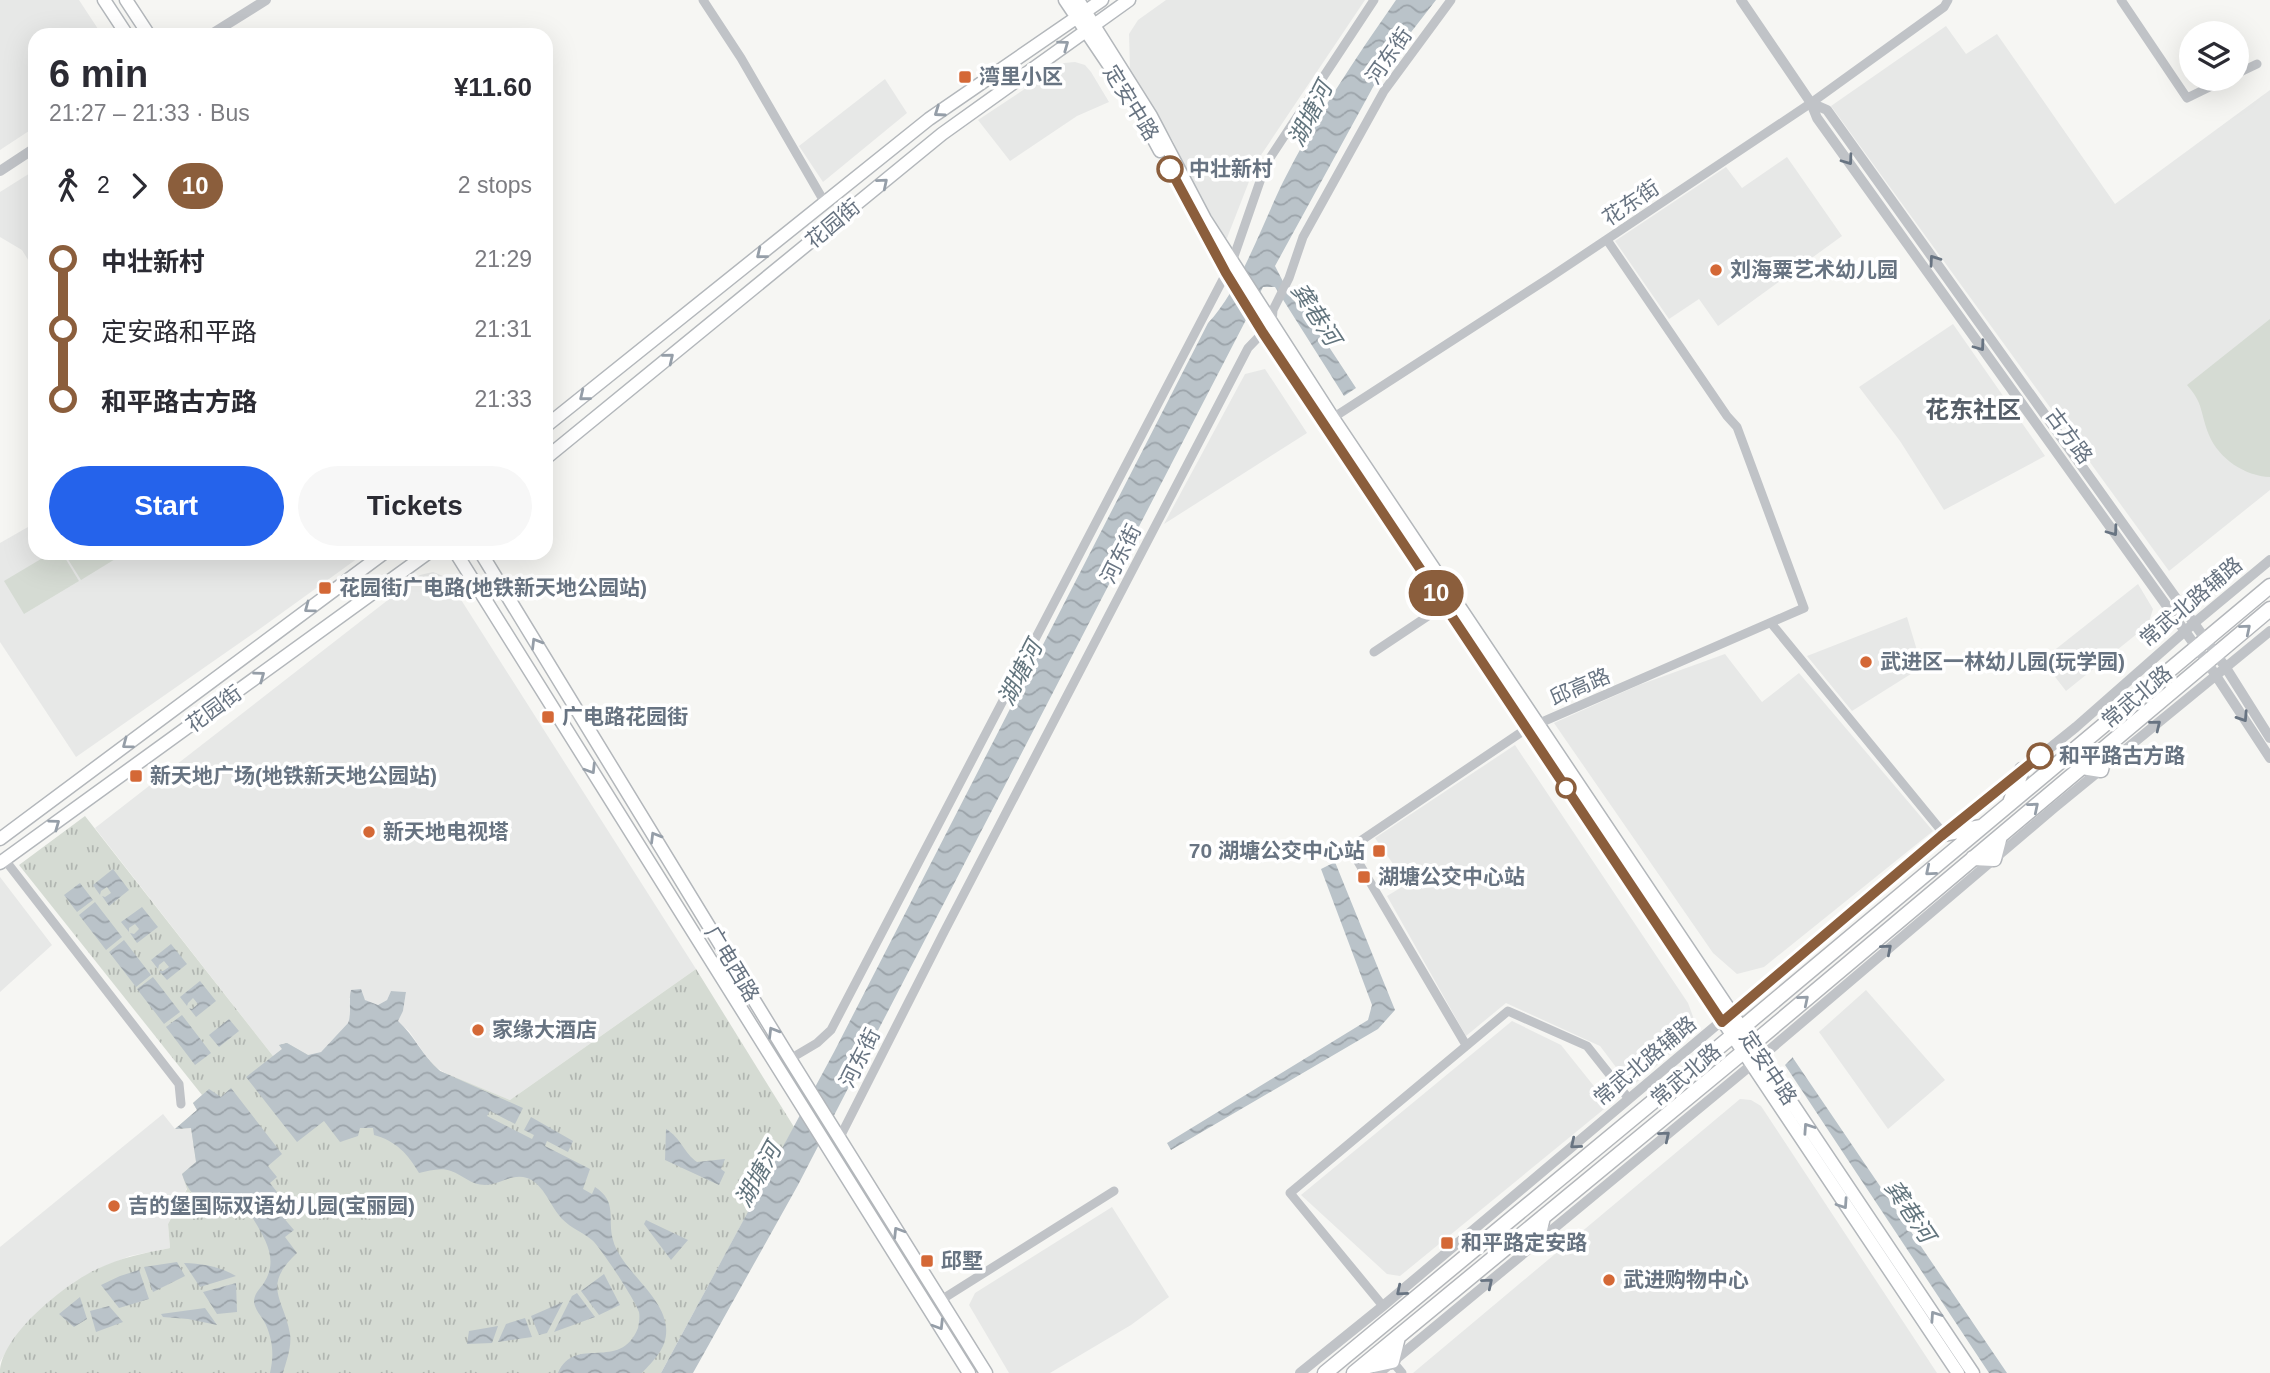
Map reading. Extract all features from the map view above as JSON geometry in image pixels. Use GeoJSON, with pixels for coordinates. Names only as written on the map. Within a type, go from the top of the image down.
{"type":"FeatureCollection","features":[{"type":"Feature","properties":{"kind":"main road"},"geometry":{"type":"LineString","coordinates":[[104,0],[122,28]]}},
{"type":"Feature","properties":{"kind":"main road"},"geometry":{"type":"LineString","coordinates":[[126,0],[144,28]]}},
{"type":"Feature","properties":{"kind":"main road","name":"定安中路"},"geometry":{"type":"LineString","coordinates":[[1065,0],[1080,10],[1231,272],[1265,318],[1328,421],[1736,1033],[1973,1373]]}},
{"type":"Feature","properties":{"kind":"main road","name":"花园街"},"geometry":{"type":"LineString","coordinates":[[553,420],[929,119],[1080,10],[1102,0]]}},
{"type":"Feature","properties":{"kind":"main road","name":"花园街"},"geometry":{"type":"LineString","coordinates":[[553,452],[942,134],[1129,0]]}},
{"type":"Feature","properties":{"kind":"main road","name":"花园街"},"geometry":{"type":"LineString","coordinates":[[0,839],[375,560]]}},
{"type":"Feature","properties":{"kind":"main road","name":"花园街"},"geometry":{"type":"LineString","coordinates":[[2,862],[418,560]]}},
{"type":"Feature","properties":{"kind":"main road","name":"广电西路"},"geometry":{"type":"LineString","coordinates":[[460,560],[969,1373]]}},
{"type":"Feature","properties":{"kind":"main road","name":"广电西路"},"geometry":{"type":"LineString","coordinates":[[485,560],[808,1090],[986,1373]]}},
{"type":"Feature","properties":{"kind":"main road","name":"常武北路"},"geometry":{"type":"LineString","coordinates":[[1325,1373],[2270,586]]}},
{"type":"Feature","properties":{"kind":"main road","name":"常武北路"},"geometry":{"type":"LineString","coordinates":[[1357,1370],[1747,1049],[2270,609]]}},
{"type":"Feature","properties":{"kind":"main road"},"geometry":{"type":"LineString","coordinates":[[2082,767],[2101,770],[2106,747]]}},
{"type":"Feature","properties":{"kind":"main road"},"geometry":{"type":"LineString","coordinates":[[2009,804],[2022,771]]}},
{"type":"Feature","properties":{"kind":"main road"},"geometry":{"type":"LineString","coordinates":[[1944,834],[1982,827]]}},
{"type":"Feature","properties":{"kind":"main road"},"geometry":{"type":"LineString","coordinates":[[1973,859],[1994,859],[2000,836]]}},
{"type":"Feature","properties":{"kind":"main road","name":"定安中路"},"geometry":{"type":"LineString","coordinates":[[1756,1061],[1958,1373]]}},
{"type":"Feature","properties":{"kind":"main road"},"geometry":{"type":"LineString","coordinates":[[1514,1241],[1537,1242],[1543,1217]]}},
{"type":"Feature","properties":{"kind":"main road"},"geometry":{"type":"LineString","coordinates":[[1357,1370],[1397,1367],[1398,1337]]}},
{"type":"Feature","properties":{"kind":"street"},"geometry":{"type":"LineString","coordinates":[[222,28],[266,0]]}},
{"type":"Feature","properties":{"kind":"street"},"geometry":{"type":"LineString","coordinates":[[702,0],[741,58],[825,204]]}},
{"type":"Feature","properties":{"kind":"street"},"geometry":{"type":"LineString","coordinates":[[790,1059],[817,1043],[831,1030],[1231,272],[1266,164],[1374,0]]}},
{"type":"Feature","properties":{"kind":"street","name":"河东街"},"geometry":{"type":"LineString","coordinates":[[836,1133],[944,932],[1242,359],[1289,278],[1303,237],[1384,91],[1451,0]]}},
{"type":"Feature","properties":{"kind":"street","name":"古方路"},"geometry":{"type":"LineString","coordinates":[[1741,0],[1811,103],[1827,110],[2200,644],[2211,658],[2226,668],[2270,738]]}},
{"type":"Feature","properties":{"kind":"street","name":"花东街"},"geometry":{"type":"LineString","coordinates":[[1328,421],[1607,240],[1811,103],[1944,7],[1948,0]]}},
{"type":"Feature","properties":{"kind":"street"},"geometry":{"type":"LineString","coordinates":[[2121,0],[2179,86]]}},
{"type":"Feature","properties":{"kind":"street"},"geometry":{"type":"LineString","coordinates":[[2249,68],[2257,64]]}},
{"type":"Feature","properties":{"kind":"street"},"geometry":{"type":"LineString","coordinates":[[2182,91],[2187,98],[2201,91]]}},
{"type":"Feature","properties":{"kind":"street"},"geometry":{"type":"LineString","coordinates":[[0,170],[28,152]]}},
{"type":"Feature","properties":{"kind":"street","name":"邱高路"},"geometry":{"type":"LineString","coordinates":[[1466,1045],[1350,848],[1532,727],[1804,608],[1737,427],[1607,240]]}},
{"type":"Feature","properties":{"kind":"street","name":"常武北路辅路"},"geometry":{"type":"LineString","coordinates":[[1300,1373],[1944,834],[2083,721],[2270,560]]}},
{"type":"Feature","properties":{"kind":"street"},"geometry":{"type":"LineString","coordinates":[[1374,652],[1449,602]]}},
{"type":"Feature","properties":{"kind":"street"},"geometry":{"type":"LineString","coordinates":[[1771,623],[1944,834]]}},
{"type":"Feature","properties":{"kind":"street"},"geometry":{"type":"LineString","coordinates":[[1379,1373],[1397,1367],[1537,1242],[2270,631]]}},
{"type":"Feature","properties":{"kind":"street","name":"古方路"},"geometry":{"type":"LineString","coordinates":[[2211,658],[2216,676],[2270,758]]}},
{"type":"Feature","properties":{"kind":"street"},"geometry":{"type":"LineString","coordinates":[[2,862],[179,1084],[181,1104]]}},
{"type":"Feature","properties":{"kind":"street"},"geometry":{"type":"LineString","coordinates":[[1383,1306],[1290,1193],[1508,1011],[1587,1046],[1629,1099]]}},
{"type":"Feature","properties":{"kind":"street"},"geometry":{"type":"LineString","coordinates":[[941,1300],[1114,1191]]}},
{"type":"Feature","properties":{"kind":"shaded area"},"geometry":{"type":"Polygon","coordinates":[[[0,0],[79,0],[97,28],[28,28],[28,132],[0,150],[0,0]]]}},
{"type":"Feature","properties":{"kind":"shaded area"},"geometry":{"type":"Polygon","coordinates":[[[1166,0],[1365,0],[1257,161],[1227,238],[1221,238],[1197,196],[1173,141],[1130,71],[1129,34],[1138,20],[1166,0]]]}},
{"type":"Feature","properties":{"kind":"shaded area"},"geometry":{"type":"Polygon","coordinates":[[[1946,26],[1966,54],[1997,34],[2115,204],[2270,90],[2270,490],[2169,571],[1831,106],[1946,26]]]}},
{"type":"Feature","properties":{"kind":"shaded area"},"geometry":{"type":"Polygon","coordinates":[[[1064,63],[1085,65],[1091,72],[1109,102],[1077,116],[1010,161],[978,120],[1064,63]]]}},
{"type":"Feature","properties":{"kind":"shaded area"},"geometry":{"type":"Polygon","coordinates":[[[885,79],[907,113],[823,182],[799,146],[885,79]]]}},
{"type":"Feature","properties":{"kind":"shaded area","name":"刘海粟艺术幼儿园"},"geometry":{"type":"Polygon","coordinates":[[[1787,157],[1842,236],[1718,326],[1699,299],[1669,319],[1615,241],[1726,167],[1742,188],[1787,157]]]}},
{"type":"Feature","properties":{"kind":"shaded area"},"geometry":{"type":"Polygon","coordinates":[[[28,174],[28,260],[22,250],[0,237],[0,192],[28,174]]]}},
{"type":"Feature","properties":{"kind":"shaded area"},"geometry":{"type":"Polygon","coordinates":[[[1953,324],[2045,456],[1944,510],[1900,441],[1859,387],[1953,324]]]}},
{"type":"Feature","properties":{"kind":"shaded area"},"geometry":{"type":"Polygon","coordinates":[[[1265,369],[1307,433],[1164,524],[1245,374],[1265,369]]]}},
{"type":"Feature","properties":{"kind":"shaded area"},"geometry":{"type":"Polygon","coordinates":[[[28,527],[28,560],[355,560],[76,757],[0,642],[0,543],[28,527]]]}},
{"type":"Feature","properties":{"kind":"shaded area"},"geometry":{"type":"Polygon","coordinates":[[[433,572],[443,576],[451,584],[696,969],[510,1100],[450,1076],[432,1065],[409,1031],[397,1021],[403,1011],[406,992],[391,991],[387,1000],[378,1005],[368,1003],[362,996],[349,998],[348,1023],[321,1052],[308,1055],[280,1045],[282,1049],[273,1056],[95,828],[420,575],[433,572]]]}},
{"type":"Feature","properties":{"kind":"shaded area"},"geometry":{"type":"Polygon","coordinates":[[[2138,584],[2153,609],[2148,625],[2066,691],[2042,660],[2138,584]]]}},
{"type":"Feature","properties":{"kind":"shaded area","name":"武进区一林幼儿园(玩学园)"},"geometry":{"type":"Polygon","coordinates":[[[1907,617],[1922,667],[1852,711],[1807,656],[1907,617]]]}},
{"type":"Feature","properties":{"kind":"shaded area"},"geometry":{"type":"Polygon","coordinates":[[[1725,654],[1762,702],[1799,673],[1933,831],[1764,967],[1737,974],[1713,953],[1554,723],[1639,685],[1725,654]]]}},
{"type":"Feature","properties":{"kind":"shaded area"},"geometry":{"type":"Polygon","coordinates":[[[1515,745],[1688,1003],[1695,1022],[1689,1038],[1631,1087],[1600,1046],[1506,1003],[1466,1036],[1387,896],[1407,884],[1375,838],[1515,745]]]}},
{"type":"Feature","properties":{"kind":"shaded area"},"geometry":{"type":"Polygon","coordinates":[[[0,877],[52,945],[0,992],[0,877]]]}},
{"type":"Feature","properties":{"kind":"shaded area"},"geometry":{"type":"Polygon","coordinates":[[[1866,990],[1945,1080],[1888,1129],[1819,1032],[1866,990]]]}},
{"type":"Feature","properties":{"kind":"shaded area"},"geometry":{"type":"Polygon","coordinates":[[[1512,1021],[1561,1045],[1609,1105],[1400,1276],[1387,1274],[1301,1195],[1512,1021]]]}},
{"type":"Feature","properties":{"kind":"shaded area","name":"武进购物中心"},"geometry":{"type":"Polygon","coordinates":[[[1740,1099],[1751,1100],[1761,1106],[1937,1373],[1413,1373],[1740,1099]]]}},
{"type":"Feature","properties":{"kind":"shaded area","name":"吉的堡国际双语幼儿园(宝丽园)"},"geometry":{"type":"Polygon","coordinates":[[[163,1114],[175,1129],[191,1128],[196,1163],[187,1188],[168,1224],[170,1248],[130,1256],[95,1270],[68,1287],[39,1311],[12,1342],[0,1362],[0,1247],[163,1114]]]}},
{"type":"Feature","properties":{"kind":"shaded area"},"geometry":{"type":"Polygon","coordinates":[[[1112,1207],[1169,1297],[1131,1325],[1050,1373],[1009,1373],[969,1305],[975,1293],[1112,1207]]]}},
{"type":"Feature","properties":{"kind":"green space"},"geometry":{"type":"Polygon","coordinates":[[[2270,319],[2270,477],[2242,470],[2219,452],[2209,435],[2196,398],[2187,385],[2270,319]]]}},
{"type":"Feature","properties":{"kind":"green space"},"geometry":{"type":"Polygon","coordinates":[[[39,560],[66,560],[79,581],[24,614],[4,581],[39,560]]]}},
{"type":"Feature","properties":{"kind":"green space"},"geometry":{"type":"Polygon","coordinates":[[[68,560],[114,560],[81,580],[68,560]]]}},
{"type":"Feature","properties":{"kind":"green space"},"geometry":{"type":"Polygon","coordinates":[[[85,816],[273,1056],[282,1049],[279,1045],[287,1043],[308,1055],[425,1056],[440,1071],[510,1100],[696,969],[794,1127],[661,1373],[0,1373],[3,1359],[22,1328],[68,1286],[114,1262],[170,1248],[168,1224],[187,1189],[182,1174],[196,1162],[191,1128],[175,1129],[197,1110],[193,1103],[202,1095],[19,865],[85,816]]]}},
{"type":"Feature","properties":{"kind":"water"},"geometry":{"type":"Polygon","coordinates":[[[1396,0],[1436,0],[1384,67],[1275,266],[1292,299],[1306,312],[1356,388],[1344,396],[1275,287],[1263,287],[798,1185],[693,1373],[661,1373],[834,1052],[1208,323],[1230,293],[1250,256],[1295,158],[1336,89],[1396,0]]]}},
{"type":"Feature","properties":{"kind":"water"},"geometry":{"type":"Polygon","coordinates":[[[1335,862],[1395,1010],[1378,1029],[1171,1150],[1167,1143],[1368,1020],[1372,1005],[1321,869],[1335,862]]]}},
{"type":"Feature","properties":{"kind":"water"},"geometry":{"type":"Polygon","coordinates":[[[113,869],[129,890],[109,906],[102,896],[111,893],[107,887],[100,895],[93,885],[113,869]]]}},
{"type":"Feature","properties":{"kind":"water"},"geometry":{"type":"Polygon","coordinates":[[[80,883],[93,900],[77,912],[64,895],[80,883]]]}},
{"type":"Feature","properties":{"kind":"water"},"geometry":{"type":"Polygon","coordinates":[[[95,902],[122,937],[106,950],[79,915],[95,902]]]}},
{"type":"Feature","properties":{"kind":"water"},"geometry":{"type":"Polygon","coordinates":[[[142,907],[158,927],[137,943],[130,933],[134,934],[139,929],[135,924],[129,928],[129,932],[121,922],[142,907]]]}},
{"type":"Feature","properties":{"kind":"water"},"geometry":{"type":"Polygon","coordinates":[[[124,940],[151,975],[136,987],[109,952],[124,940]]]}},
{"type":"Feature","properties":{"kind":"water"},"geometry":{"type":"Polygon","coordinates":[[[171,944],[187,964],[167,980],[159,971],[169,967],[164,961],[158,969],[151,960],[171,944]]]}},
{"type":"Feature","properties":{"kind":"water"},"geometry":{"type":"Polygon","coordinates":[[[153,977],[180,1012],[164,1024],[137,989],[153,977]]]}},
{"type":"Feature","properties":{"kind":"water"},"geometry":{"type":"Polygon","coordinates":[[[200,981],[216,1001],[196,1017],[189,1008],[192,1009],[198,1004],[193,998],[187,1006],[180,997],[200,981]]]}},
{"type":"Feature","properties":{"kind":"water"},"geometry":{"type":"Polygon","coordinates":[[[361,989],[365,1000],[378,1005],[387,1000],[391,991],[406,992],[403,1011],[398,1021],[440,1071],[523,1108],[515,1124],[490,1111],[487,1116],[532,1139],[534,1135],[524,1130],[531,1117],[573,1141],[568,1152],[547,1141],[545,1146],[590,1169],[583,1189],[592,1194],[595,1187],[607,1199],[611,1232],[617,1251],[658,1304],[663,1315],[665,1341],[660,1352],[642,1373],[558,1373],[566,1362],[575,1356],[620,1349],[630,1341],[638,1328],[639,1314],[625,1286],[596,1245],[561,1218],[541,1188],[532,1180],[516,1177],[485,1185],[447,1170],[419,1173],[401,1149],[374,1135],[373,1128],[360,1128],[358,1136],[340,1142],[324,1121],[297,1142],[246,1077],[282,1049],[279,1045],[287,1043],[308,1055],[321,1052],[348,1023],[351,990],[361,989]]]}},
{"type":"Feature","properties":{"kind":"water"},"geometry":{"type":"Polygon","coordinates":[[[182,1015],[211,1053],[195,1065],[166,1027],[182,1015]]]}},
{"type":"Feature","properties":{"kind":"water"},"geometry":{"type":"Polygon","coordinates":[[[229,1019],[239,1031],[219,1047],[209,1035],[229,1019]]]}},
{"type":"Feature","properties":{"kind":"water"},"geometry":{"type":"Polygon","coordinates":[[[1793,1057],[2007,1373],[1989,1373],[1785,1065],[1793,1057]]]}},
{"type":"Feature","properties":{"kind":"water"},"geometry":{"type":"Polygon","coordinates":[[[231,1088],[282,1154],[268,1166],[277,1177],[270,1183],[277,1192],[273,1196],[280,1205],[276,1209],[294,1230],[285,1237],[297,1253],[286,1265],[277,1284],[290,1334],[283,1373],[270,1373],[270,1337],[254,1304],[257,1292],[269,1272],[270,1254],[263,1236],[248,1210],[217,1206],[199,1199],[186,1185],[182,1174],[196,1162],[191,1128],[175,1129],[197,1110],[193,1103],[209,1089],[221,1097],[231,1088]]]}},
{"type":"Feature","properties":{"kind":"water"},"geometry":{"type":"Polygon","coordinates":[[[666,1129],[697,1162],[725,1159],[721,1169],[725,1172],[719,1185],[665,1160],[666,1129]]]}},
{"type":"Feature","properties":{"kind":"water"},"geometry":{"type":"Polygon","coordinates":[[[646,1220],[688,1240],[671,1260],[644,1224],[646,1220]]]}},
{"type":"Feature","properties":{"kind":"water"},"geometry":{"type":"Polygon","coordinates":[[[177,1262],[185,1276],[153,1292],[144,1267],[177,1262]]]}},
{"type":"Feature","properties":{"kind":"water"},"geometry":{"type":"Polygon","coordinates":[[[184,1263],[211,1266],[236,1276],[200,1287],[184,1263]]]}},
{"type":"Feature","properties":{"kind":"water"},"geometry":{"type":"Polygon","coordinates":[[[139,1270],[149,1299],[119,1308],[101,1285],[139,1270]]]}},
{"type":"Feature","properties":{"kind":"water"},"geometry":{"type":"Polygon","coordinates":[[[604,1274],[620,1305],[599,1315],[581,1291],[604,1274]]]}},
{"type":"Feature","properties":{"kind":"water"},"geometry":{"type":"Polygon","coordinates":[[[236,1283],[237,1312],[217,1314],[203,1292],[236,1283]]]}},
{"type":"Feature","properties":{"kind":"water"},"geometry":{"type":"Polygon","coordinates":[[[577,1293],[595,1317],[554,1332],[572,1296],[577,1293]]]}},
{"type":"Feature","properties":{"kind":"water"},"geometry":{"type":"Polygon","coordinates":[[[80,1297],[87,1319],[74,1327],[59,1314],[80,1297]]]}},
{"type":"Feature","properties":{"kind":"water"},"geometry":{"type":"Polygon","coordinates":[[[563,1302],[547,1333],[539,1335],[531,1316],[563,1302]]]}},
{"type":"Feature","properties":{"kind":"water"},"geometry":{"type":"Polygon","coordinates":[[[109,1306],[123,1322],[96,1332],[90,1311],[109,1306]]]}},
{"type":"Feature","properties":{"kind":"water"},"geometry":{"type":"Polygon","coordinates":[[[205,1308],[217,1325],[163,1317],[161,1314],[205,1308]]]}},
{"type":"Feature","properties":{"kind":"water"},"geometry":{"type":"Polygon","coordinates":[[[525,1318],[532,1337],[498,1342],[506,1324],[525,1318]]]}},
{"type":"Feature","properties":{"kind":"water"},"geometry":{"type":"Polygon","coordinates":[[[498,1326],[492,1343],[467,1344],[469,1331],[498,1326]]]}},
{"type":"Feature","properties":{"kind":"bus line","name":"10"},"geometry":{"type":"LineString","coordinates":[[1170,169],[1226,273],[1263,333],[1722,1022],[1941,836],[2040,756]]}},
{"type":"Feature","properties":{"kind":"place","name":"湾里小区"},"geometry":{"type":"Point","coordinates":[965,77]}},
{"type":"Feature","properties":{"kind":"place","name":"中壮新村"},"geometry":{"type":"Point","coordinates":[1170,169]}},
{"type":"Feature","properties":{"kind":"place","name":"刘海粟艺术幼儿园"},"geometry":{"type":"Point","coordinates":[1716,270]}},
{"type":"Feature","properties":{"kind":"place","name":"花园街广电路(地铁新天地公园站)"},"geometry":{"type":"Point","coordinates":[325,588]}},
{"type":"Feature","properties":{"kind":"place","name":"武进区一林幼儿园(玩学园)"},"geometry":{"type":"Point","coordinates":[1866,662]}},
{"type":"Feature","properties":{"kind":"place","name":"广电路花园街"},"geometry":{"type":"Point","coordinates":[548,717]}},
{"type":"Feature","properties":{"kind":"place","name":"和平路古方路"},"geometry":{"type":"Point","coordinates":[2040,756]}},
{"type":"Feature","properties":{"kind":"place","name":"新天地广场(地铁新天地公园站)"},"geometry":{"type":"Point","coordinates":[136,776]}},
{"type":"Feature","properties":{"kind":"place","name":"新天地电视塔"},"geometry":{"type":"Point","coordinates":[369,832]}},
{"type":"Feature","properties":{"kind":"place","name":"70 湖塘公交中心站"},"geometry":{"type":"Point","coordinates":[1379,851]}},
{"type":"Feature","properties":{"kind":"place","name":"湖塘公交中心站"},"geometry":{"type":"Point","coordinates":[1364,877]}},
{"type":"Feature","properties":{"kind":"place","name":"家缘大酒店"},"geometry":{"type":"Point","coordinates":[478,1030]}},
{"type":"Feature","properties":{"kind":"place","name":"吉的堡国际双语幼儿园(宝丽园)"},"geometry":{"type":"Point","coordinates":[114,1206]}},
{"type":"Feature","properties":{"kind":"place","name":"和平路定安路"},"geometry":{"type":"Point","coordinates":[1447,1243]}},
{"type":"Feature","properties":{"kind":"place","name":"邱墅"},"geometry":{"type":"Point","coordinates":[927,1261]}},
{"type":"Feature","properties":{"kind":"place","name":"武进购物中心"},"geometry":{"type":"Point","coordinates":[1609,1280]}},
{"type":"Feature","properties":{"kind":"district","name":"花东社区"},"geometry":{"type":"Point","coordinates":[1973,410]}},
{"type":"Feature","properties":{"kind":"water label","name":"湖塘河"},"geometry":{"type":"Point","coordinates":[1310,114]}},
{"type":"Feature","properties":{"kind":"water label","name":"龚巷河"},"geometry":{"type":"Point","coordinates":[1316,314]}},
{"type":"Feature","properties":{"kind":"water label","name":"湖塘河"},"geometry":{"type":"Point","coordinates":[1020,673]}},
{"type":"Feature","properties":{"kind":"water label","name":"湖塘河"},"geometry":{"type":"Point","coordinates":[758,1175]}},
{"type":"Feature","properties":{"kind":"water label","name":"龚巷河"},"geometry":{"type":"Point","coordinates":[1910,1211]}}]}
